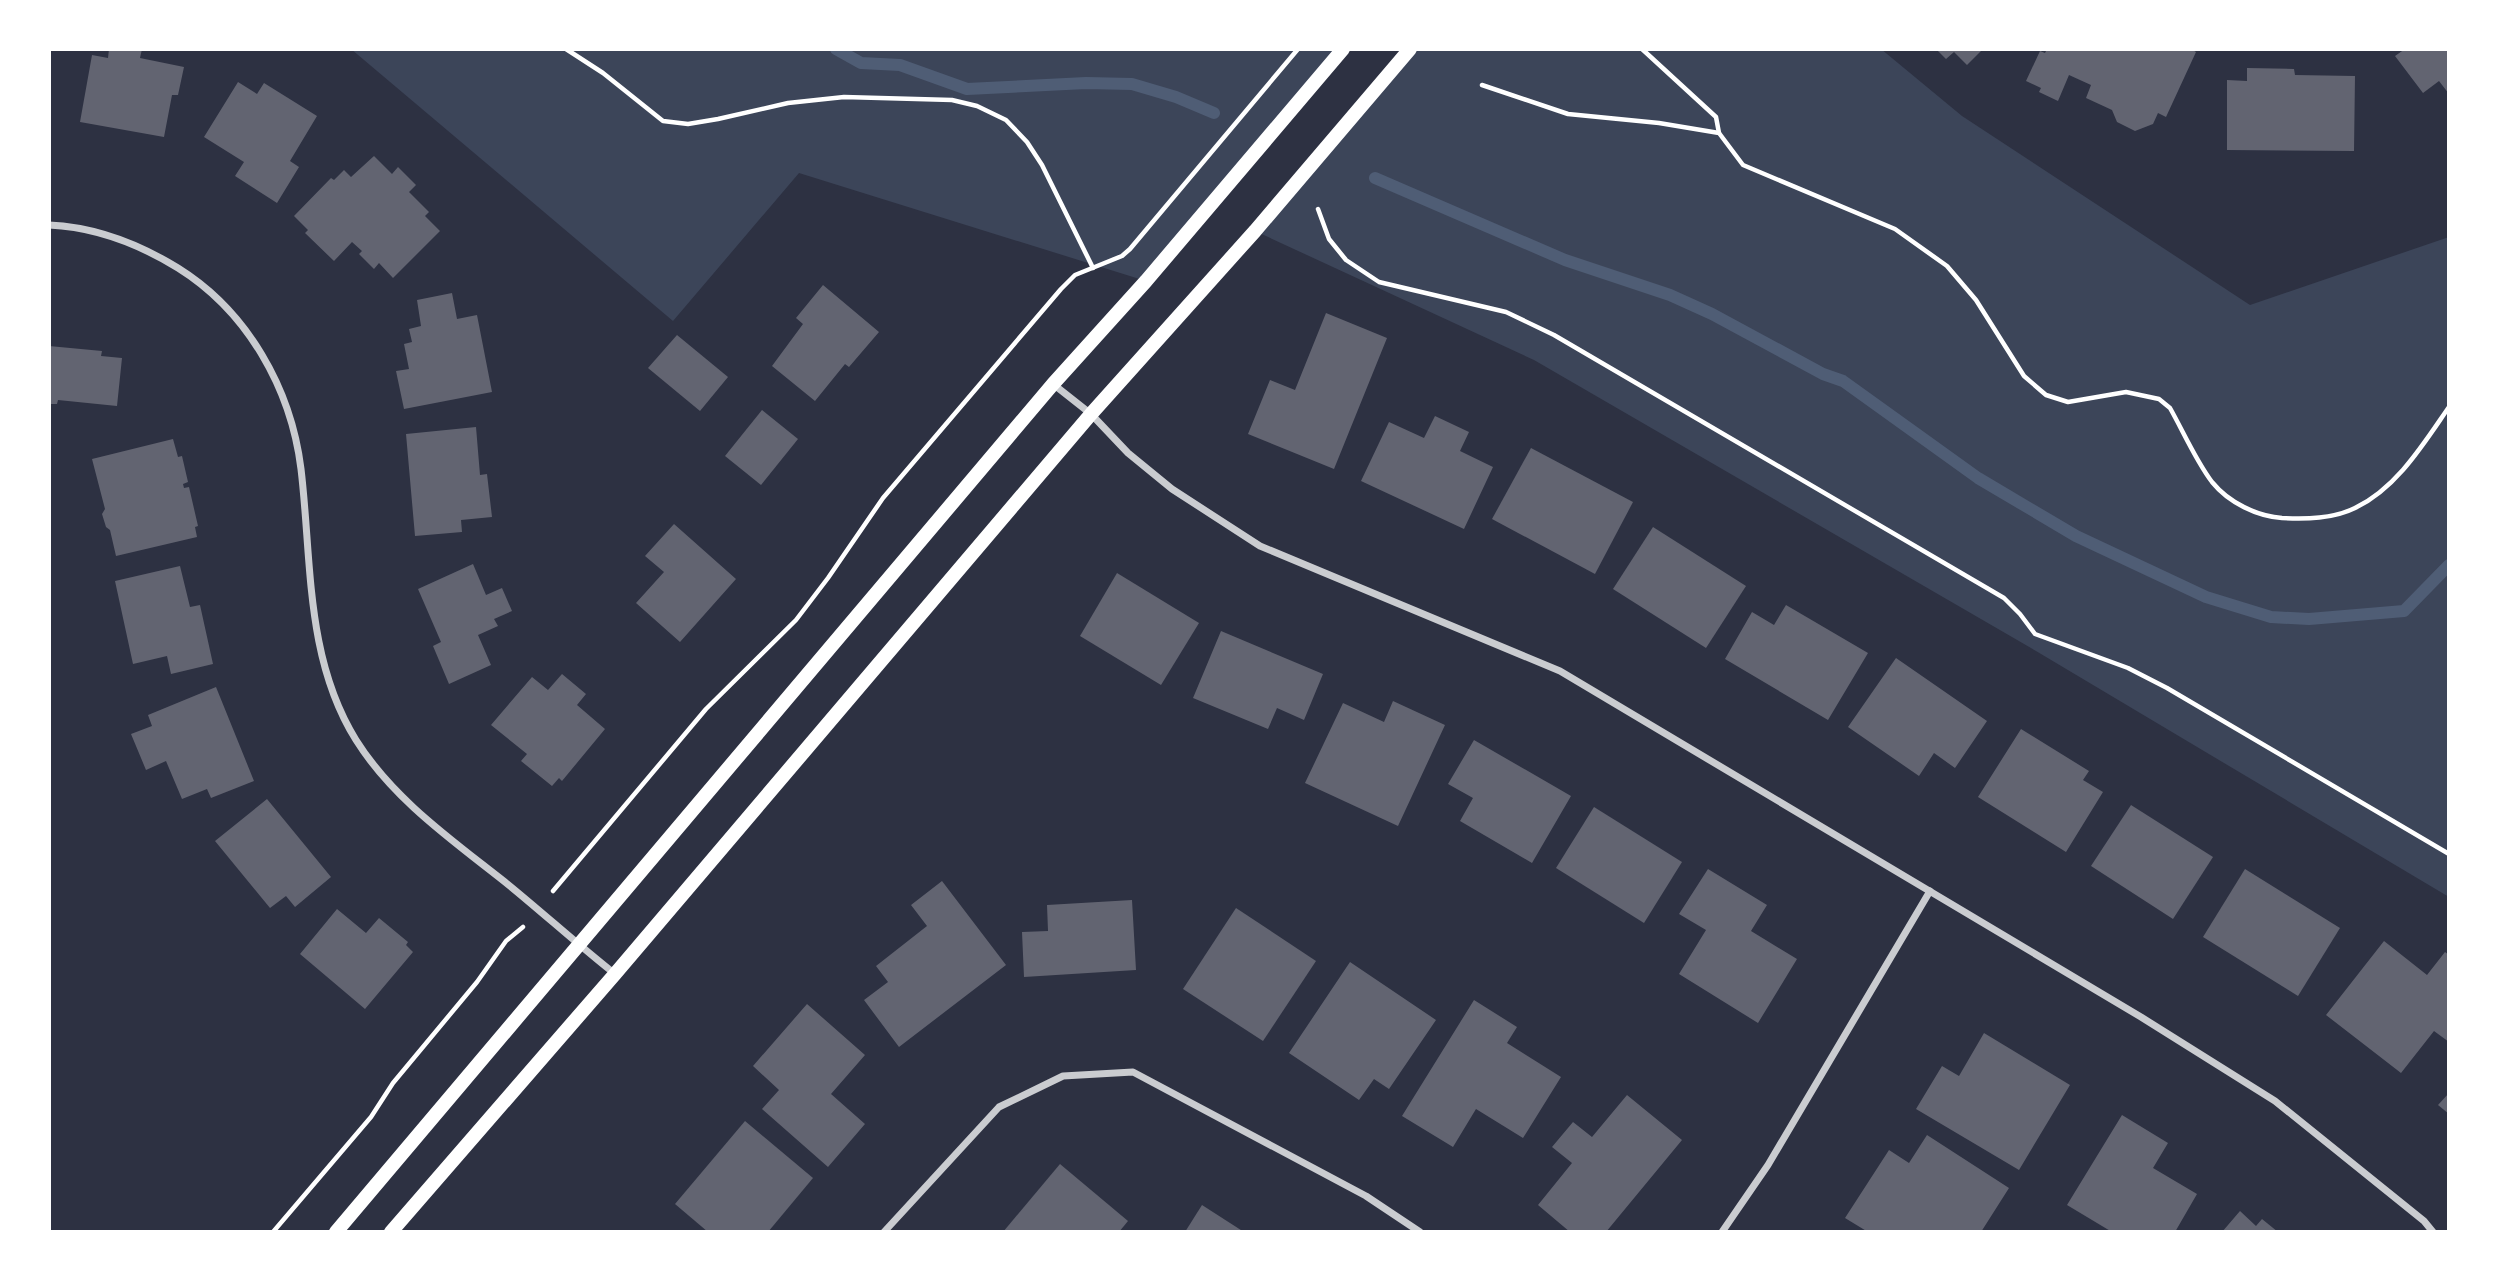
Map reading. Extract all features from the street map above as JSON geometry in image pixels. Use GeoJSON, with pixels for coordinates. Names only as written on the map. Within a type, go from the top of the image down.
{"type":"FeatureCollection","features":[{"type":"Feature","properties":{"kind":"main road"},"geometry":{"type":"LineString","coordinates":[[336,1232],[1053,384],[1146,281],[1343,49]]}},
{"type":"Feature","properties":{"kind":"main road"},"geometry":{"type":"LineString","coordinates":[[391,1232],[615,974],[1091,414],[1255,231],[1410,49]]}},
{"type":"Feature","properties":{"kind":"street"},"geometry":{"type":"LineString","coordinates":[[49,225],[114,236],[157,255],[198,281],[243,326],[272,371],[291,416],[301,467],[311,598],[319,647],[334,695],[356,740],[387,780],[422,816],[615,974]]}},
{"type":"Feature","properties":{"kind":"street"},"geometry":{"type":"LineString","coordinates":[[1053,384],[1091,414],[1128,453],[1172,489],[1260,545],[1560,671],[2141,1017],[2276,1101],[2424,1221],[2433,1232]]}},
{"type":"Feature","properties":{"kind":"street"},"geometry":{"type":"LineString","coordinates":[[1722,1232],[1768,1166],[1930,891]]}},
{"type":"Feature","properties":{"kind":"street"},"geometry":{"type":"LineString","coordinates":[[884,1232],[999,1107],[1063,1076],[1133,1072],[1366,1196],[1420,1232]]}},
{"type":"Feature","properties":{"kind":"path"},"geometry":{"type":"LineString","coordinates":[[566,49],[603,73],[663,121],[688,124],[788,103],[844,97],[952,100],[977,106],[1006,120],[1027,142],[1042,164],[1093,268]]}},
{"type":"Feature","properties":{"kind":"path"},"geometry":{"type":"LineString","coordinates":[[274,1232],[371,1117],[393,1083],[477,982],[506,941],[519,932],[706,709],[796,620],[883,498],[1061,289],[1075,275],[1122,256],[1130,249],[1298,49]]}},
{"type":"Feature","properties":{"kind":"path"},"geometry":{"type":"LineString","coordinates":[[1642,49],[1716,117],[1719,133],[1743,165],[1895,229],[1947,266],[1976,300],[2024,376],[2046,395],[2068,402],[2126,392],[2159,400],[2170,408],[2213,483],[2240,505],[2265,516],[2311,520],[2355,509],[2384,488],[2412,458],[2449,407]]}},
{"type":"Feature","properties":{"kind":"path"},"geometry":{"type":"LineString","coordinates":[[1482,85],[1568,114],[1659,122],[1719,133]]}},
{"type":"Feature","properties":{"kind":"path"},"geometry":{"type":"LineString","coordinates":[[1318,209],[1329,239],[1346,260],[1379,282],[1506,312],[1554,335],[2004,598],[2035,634],[2128,668],[2167,688],[2449,854]]}},
{"type":"Feature","properties":{"kind":"shaded area"},"geometry":{"type":"Polygon","coordinates":[[[351,49],[1343,49],[1146,281],[799,173],[673,321],[351,49]]]}},
{"type":"Feature","properties":{"kind":"shaded area"},"geometry":{"type":"Polygon","coordinates":[[[1410,49],[1881,49],[1962,116],[2250,305],[2449,237],[2449,897],[2036,651],[1534,360],[1255,231],[1410,49]]]}},
{"type":"Feature","properties":{"kind":"building"},"geometry":{"type":"Polygon","coordinates":[[[109,49],[142,49],[140,58],[184,67],[178,95],[172,95],[164,137],[80,122],[92,55],[108,58],[109,49]]]}},
{"type":"Feature","properties":{"kind":"building"},"geometry":{"type":"Polygon","coordinates":[[[1936,49],[1983,49],[1967,65],[1954,52],[1946,59],[1936,49]]]}},
{"type":"Feature","properties":{"kind":"building"},"geometry":{"type":"Polygon","coordinates":[[[2047,49],[2191,49],[2196,52],[2166,117],[2158,113],[2153,124],[2135,131],[2117,122],[2112,110],[2086,98],[2091,85],[2069,75],[2058,101],[2039,92],[2041,88],[2026,81],[2040,51],[2045,53],[2047,49]]]}},
{"type":"Feature","properties":{"kind":"building"},"geometry":{"type":"Polygon","coordinates":[[[2405,49],[2449,49],[2449,94],[2439,81],[2423,93],[2395,56],[2405,49]]]}},
{"type":"Feature","properties":{"kind":"building"},"geometry":{"type":"Polygon","coordinates":[[[2247,68],[2294,69],[2295,75],[2355,76],[2354,151],[2227,150],[2227,80],[2247,81],[2247,68]]]}},
{"type":"Feature","properties":{"kind":"building"},"geometry":{"type":"Polygon","coordinates":[[[238,82],[257,94],[264,83],[317,116],[290,161],[299,167],[277,203],[235,176],[244,162],[204,137],[238,82]]]}},
{"type":"Feature","properties":{"kind":"building"},"geometry":{"type":"Polygon","coordinates":[[[374,156],[392,174],[398,167],[416,185],[409,192],[429,212],[425,216],[440,231],[393,278],[379,263],[374,269],[359,254],[362,251],[352,242],[334,261],[305,233],[308,230],[294,216],[331,178],[334,180],[344,170],[351,177],[374,156]]]}},
{"type":"Feature","properties":{"kind":"building"},"geometry":{"type":"Polygon","coordinates":[[[823,285],[879,332],[849,367],[845,364],[815,401],[772,366],[803,324],[796,318],[823,285]]]}},
{"type":"Feature","properties":{"kind":"building"},"geometry":{"type":"Polygon","coordinates":[[[452,293],[457,319],[477,315],[492,392],[404,409],[396,371],[409,369],[404,344],[412,342],[409,329],[421,326],[417,300],[452,293]]]}},
{"type":"Feature","properties":{"kind":"building"},"geometry":{"type":"Polygon","coordinates":[[[1326,313],[1387,338],[1334,469],[1248,434],[1270,380],[1295,390],[1326,313]]]}},
{"type":"Feature","properties":{"kind":"building"},"geometry":{"type":"Polygon","coordinates":[[[677,335],[728,377],[700,411],[648,368],[677,335]]]}},
{"type":"Feature","properties":{"kind":"building"},"geometry":{"type":"Polygon","coordinates":[[[49,346],[102,351],[101,356],[122,358],[117,406],[58,400],[57,404],[49,404],[49,346]]]}},
{"type":"Feature","properties":{"kind":"building"},"geometry":{"type":"Polygon","coordinates":[[[762,410],[798,439],[761,485],[725,456],[762,410]]]}},
{"type":"Feature","properties":{"kind":"building"},"geometry":{"type":"Polygon","coordinates":[[[1435,416],[1469,432],[1460,451],[1493,467],[1464,529],[1361,481],[1389,422],[1424,438],[1435,416]]]}},
{"type":"Feature","properties":{"kind":"building"},"geometry":{"type":"Polygon","coordinates":[[[476,427],[480,475],[487,474],[492,517],[461,520],[462,532],[415,536],[406,434],[476,427]]]}},
{"type":"Feature","properties":{"kind":"building"},"geometry":{"type":"Polygon","coordinates":[[[173,439],[178,457],[182,456],[188,482],[183,484],[184,488],[189,487],[198,526],[195,527],[197,537],[116,556],[110,530],[106,527],[102,514],[105,509],[92,459],[173,439]]]}},
{"type":"Feature","properties":{"kind":"building"},"geometry":{"type":"Polygon","coordinates":[[[1531,448],[1633,502],[1595,574],[1492,519],[1531,448]]]}},
{"type":"Feature","properties":{"kind":"building"},"geometry":{"type":"Polygon","coordinates":[[[674,524],[736,579],[680,642],[636,603],[664,572],[645,556],[674,524]]]}},
{"type":"Feature","properties":{"kind":"building"},"geometry":{"type":"Polygon","coordinates":[[[1653,527],[1746,586],[1706,648],[1613,589],[1653,527]]]}},
{"type":"Feature","properties":{"kind":"building"},"geometry":{"type":"Polygon","coordinates":[[[473,564],[486,595],[502,588],[512,611],[494,619],[498,626],[478,635],[491,665],[449,684],[433,646],[441,642],[418,589],[473,564]]]}},
{"type":"Feature","properties":{"kind":"building"},"geometry":{"type":"Polygon","coordinates":[[[180,566],[190,607],[200,605],[213,664],[171,674],[167,656],[133,664],[115,581],[180,566]]]}},
{"type":"Feature","properties":{"kind":"building"},"geometry":{"type":"Polygon","coordinates":[[[1117,573],[1199,623],[1161,685],[1080,636],[1117,573]]]}},
{"type":"Feature","properties":{"kind":"building"},"geometry":{"type":"Polygon","coordinates":[[[1786,605],[1868,653],[1828,720],[1725,659],[1752,612],[1774,625],[1786,605]]]}},
{"type":"Feature","properties":{"kind":"building"},"geometry":{"type":"Polygon","coordinates":[[[1221,631],[1323,674],[1304,720],[1277,708],[1268,729],[1193,698],[1221,631]]]}},
{"type":"Feature","properties":{"kind":"building"},"geometry":{"type":"Polygon","coordinates":[[[1896,658],[1987,721],[1955,768],[1934,753],[1919,776],[1848,727],[1896,658]]]}},
{"type":"Feature","properties":{"kind":"building"},"geometry":{"type":"Polygon","coordinates":[[[562,674],[586,694],[577,705],[605,729],[562,781],[559,778],[552,786],[521,761],[527,754],[491,725],[532,677],[548,690],[562,674]]]}},
{"type":"Feature","properties":{"kind":"building"},"geometry":{"type":"Polygon","coordinates":[[[216,687],[254,781],[211,798],[207,789],[182,799],[166,761],[146,770],[131,734],[152,726],[148,715],[216,687]]]}},
{"type":"Feature","properties":{"kind":"building"},"geometry":{"type":"Polygon","coordinates":[[[1393,701],[1445,725],[1398,826],[1305,783],[1343,703],[1384,722],[1393,701]]]}},
{"type":"Feature","properties":{"kind":"building"},"geometry":{"type":"Polygon","coordinates":[[[2021,729],[2089,771],[2083,780],[2103,792],[2066,852],[1978,797],[2021,729]]]}},
{"type":"Feature","properties":{"kind":"building"},"geometry":{"type":"Polygon","coordinates":[[[1474,740],[1571,796],[1532,863],[1460,821],[1473,798],[1448,784],[1474,740]]]}},
{"type":"Feature","properties":{"kind":"building"},"geometry":{"type":"Polygon","coordinates":[[[267,799],[331,877],[295,907],[286,896],[270,908],[215,841],[267,799]]]}},
{"type":"Feature","properties":{"kind":"building"},"geometry":{"type":"Polygon","coordinates":[[[2131,805],[2213,857],[2173,919],[2091,866],[2131,805]]]}},
{"type":"Feature","properties":{"kind":"building"},"geometry":{"type":"Polygon","coordinates":[[[1594,807],[1682,862],[1644,923],[1556,868],[1594,807]]]}},
{"type":"Feature","properties":{"kind":"building"},"geometry":{"type":"Polygon","coordinates":[[[1708,869],[1767,905],[1751,931],[1797,959],[1758,1023],[1679,974],[1706,930],[1679,914],[1708,869]]]}},
{"type":"Feature","properties":{"kind":"building"},"geometry":{"type":"Polygon","coordinates":[[[2245,869],[2340,928],[2298,996],[2203,937],[2245,869]]]}},
{"type":"Feature","properties":{"kind":"building"},"geometry":{"type":"Polygon","coordinates":[[[942,881],[1006,965],[899,1047],[864,1000],[888,982],[876,966],[927,926],[911,905],[942,881]]]}},
{"type":"Feature","properties":{"kind":"building"},"geometry":{"type":"Polygon","coordinates":[[[1132,900],[1136,970],[1024,977],[1022,932],[1048,931],[1047,905],[1132,900]]]}},
{"type":"Feature","properties":{"kind":"building"},"geometry":{"type":"Polygon","coordinates":[[[1236,908],[1316,961],[1263,1041],[1183,989],[1236,908]]]}},
{"type":"Feature","properties":{"kind":"building"},"geometry":{"type":"Polygon","coordinates":[[[337,909],[366,933],[379,918],[408,942],[406,945],[413,952],[365,1009],[300,954],[337,909]]]}},
{"type":"Feature","properties":{"kind":"building"},"geometry":{"type":"Polygon","coordinates":[[[2384,941],[2427,975],[2445,952],[2449,955],[2449,1042],[2434,1031],[2401,1073],[2326,1015],[2384,941]]]}},
{"type":"Feature","properties":{"kind":"building"},"geometry":{"type":"Polygon","coordinates":[[[1350,962],[1436,1020],[1389,1089],[1374,1079],[1359,1100],[1289,1053],[1350,962]]]}},
{"type":"Feature","properties":{"kind":"building"},"geometry":{"type":"Polygon","coordinates":[[[1474,1000],[1517,1027],[1507,1043],[1561,1077],[1523,1138],[1476,1109],[1453,1147],[1402,1116],[1474,1000]]]}},
{"type":"Feature","properties":{"kind":"building"},"geometry":{"type":"Polygon","coordinates":[[[807,1004],[865,1055],[831,1094],[865,1124],[828,1167],[762,1109],[779,1090],[753,1066],[807,1004]]]}},
{"type":"Feature","properties":{"kind":"building"},"geometry":{"type":"Polygon","coordinates":[[[1984,1033],[2070,1085],[2019,1170],[1916,1109],[1942,1066],[1959,1076],[1984,1033]]]}},
{"type":"Feature","properties":{"kind":"building"},"geometry":{"type":"Polygon","coordinates":[[[2449,1093],[2449,1114],[2438,1105],[2449,1093]]]}},
{"type":"Feature","properties":{"kind":"building"},"geometry":{"type":"Polygon","coordinates":[[[1627,1095],[1682,1140],[1606,1232],[1570,1232],[1538,1205],[1572,1163],[1552,1147],[1573,1122],[1592,1137],[1627,1095]]]}},
{"type":"Feature","properties":{"kind":"building"},"geometry":{"type":"Polygon","coordinates":[[[2122,1115],[2168,1143],[2153,1168],[2197,1194],[2175,1232],[2112,1232],[2067,1205],[2122,1115]]]}},
{"type":"Feature","properties":{"kind":"building"},"geometry":{"type":"Polygon","coordinates":[[[745,1121],[813,1178],[768,1232],[708,1232],[675,1204],[745,1121]]]}},
{"type":"Feature","properties":{"kind":"building"},"geometry":{"type":"Polygon","coordinates":[[[1927,1135],[2009,1188],[1981,1232],[1868,1232],[1845,1218],[1889,1150],[1909,1163],[1927,1135]]]}},
{"type":"Feature","properties":{"kind":"building"},"geometry":{"type":"Polygon","coordinates":[[[1060,1164],[1128,1221],[1119,1232],[1003,1232],[1060,1164]]]}},
{"type":"Feature","properties":{"kind":"building"},"geometry":{"type":"Polygon","coordinates":[[[1202,1205],[1244,1232],[1185,1232],[1202,1205]]]}},
{"type":"Feature","properties":{"kind":"building"},"geometry":{"type":"Polygon","coordinates":[[[2240,1211],[2256,1226],[2262,1219],[2278,1232],[2222,1232],[2240,1211]]]}},
{"type":"Feature","properties":{"kind":"waterway"},"geometry":{"type":"LineString","coordinates":[[836,49],[861,63],[900,65],[967,89],[1086,83],[1132,84],[1176,97],[1214,113]]}},
{"type":"Feature","properties":{"kind":"waterway"},"geometry":{"type":"LineString","coordinates":[[1375,178],[1565,260],[1670,295],[1712,314],[1823,374],[1843,381],[1978,478],[2076,536],[2206,597],[2271,617],[2309,619],[2404,611],[2449,565]]}}]}
